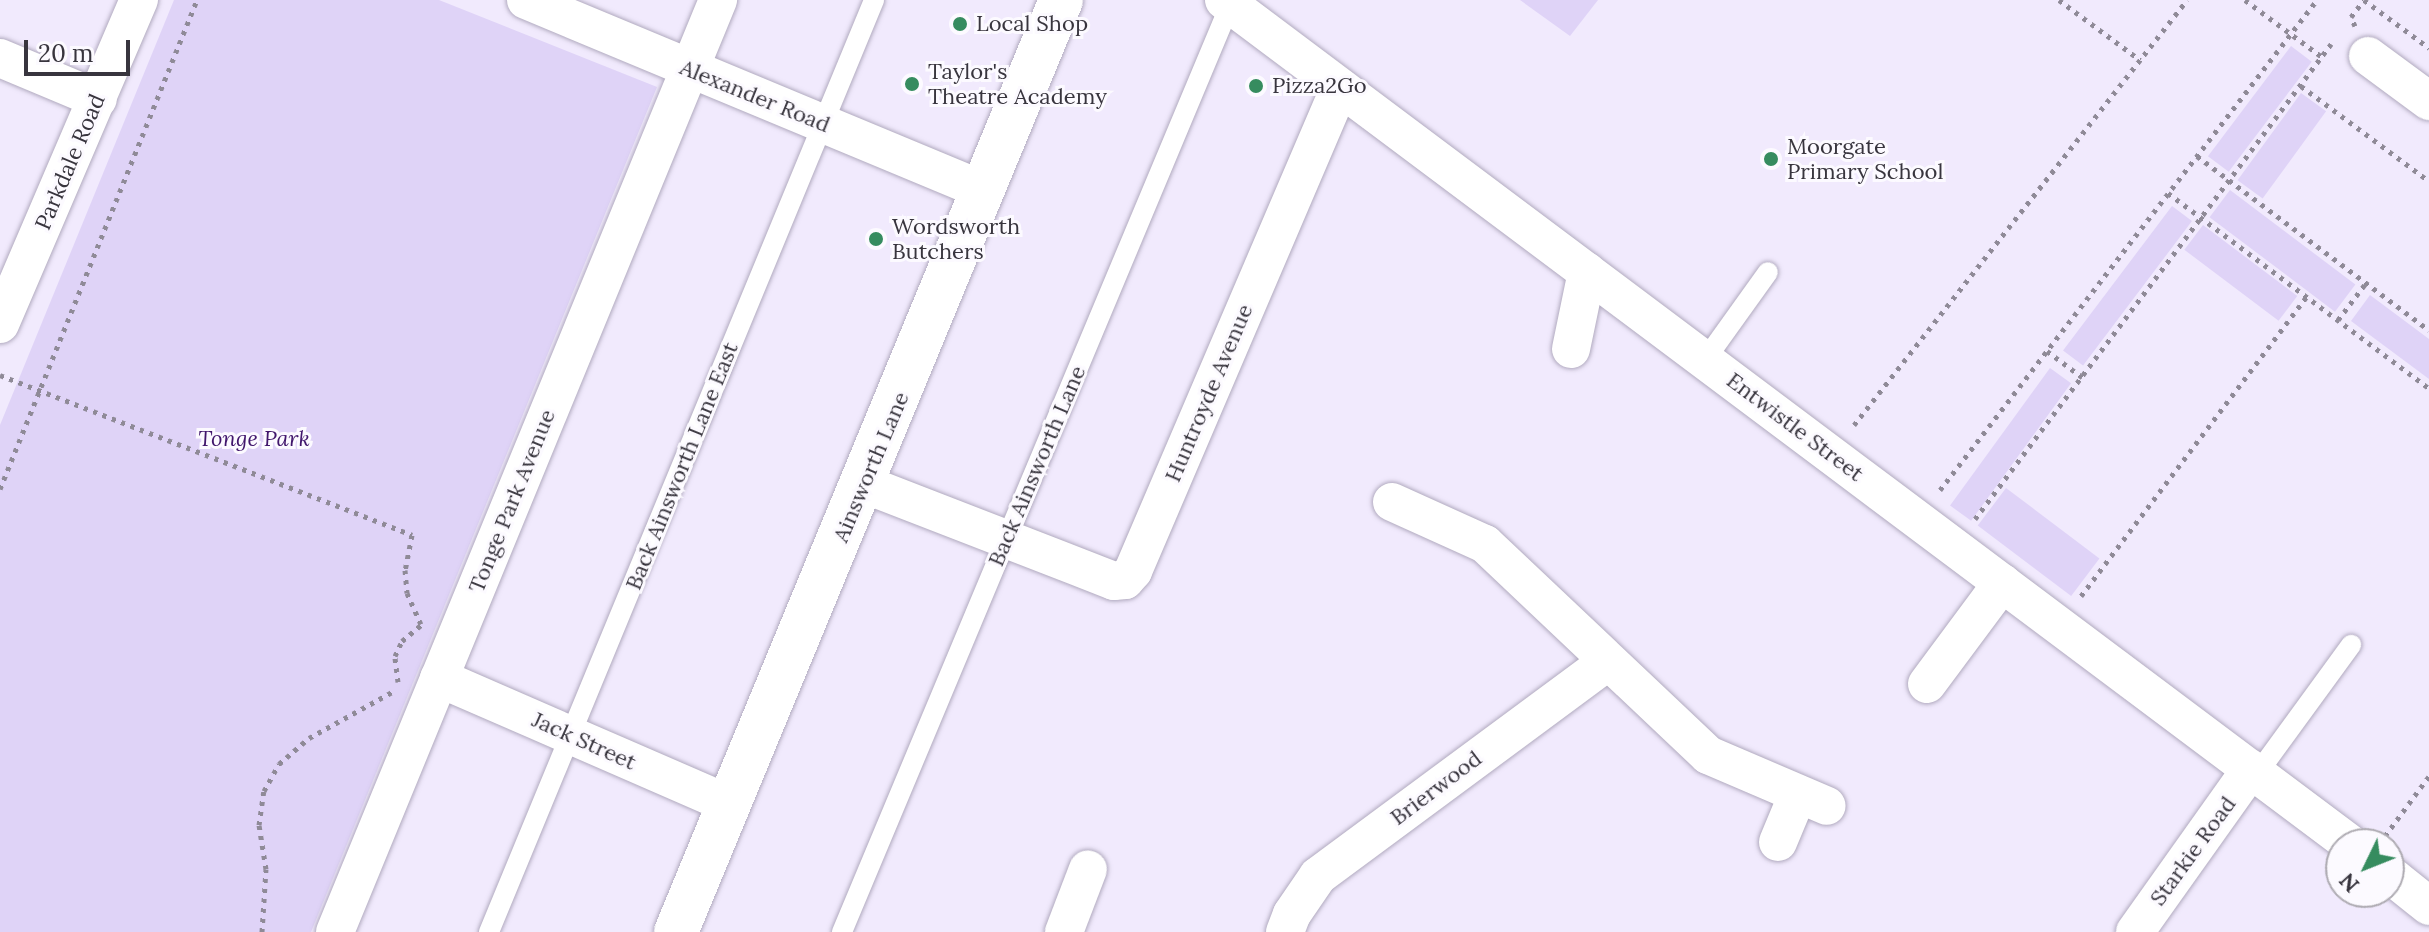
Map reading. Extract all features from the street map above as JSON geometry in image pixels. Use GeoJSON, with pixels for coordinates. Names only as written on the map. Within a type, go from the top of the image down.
{"type":"FeatureCollection","features":[{"type":"Feature","properties":{"kind":"main road","name":"Ainsworth Lane"},"geometry":{"type":"LineString","coordinates":[[676,932],[864,484],[1061,0]]}},
{"type":"Feature","properties":{"kind":"street","name":"Parkdale Road"},"geometry":{"type":"LineString","coordinates":[[0,324],[139,0]]}},
{"type":"Feature","properties":{"kind":"street","name":"Alexander Road"},"geometry":{"type":"LineString","coordinates":[[526,0],[984,191]]}},
{"type":"Feature","properties":{"kind":"street","name":"Tonge Park Avenue"},"geometry":{"type":"LineString","coordinates":[[335,932],[718,0]]}},
{"type":"Feature","properties":{"kind":"street","name":"Entwistle Street"},"geometry":{"type":"LineString","coordinates":[[1229,1],[2329,828]]}},
{"type":"Feature","properties":{"kind":"street"},"geometry":{"type":"LineString","coordinates":[[2352,46],[2429,101]]}},
{"type":"Feature","properties":{"kind":"street"},"geometry":{"type":"LineString","coordinates":[[0,58],[98,99]]}},
{"type":"Feature","properties":{"kind":"street","name":"Huntroyde Avenue"},"geometry":{"type":"LineString","coordinates":[[864,484],[1114,581],[1125,580],[1133,571],[1340,87]]}},
{"type":"Feature","properties":{"kind":"street"},"geometry":{"type":"LineString","coordinates":[[1571,349],[1587,272]]}},
{"type":"Feature","properties":{"kind":"street"},"geometry":{"type":"LineString","coordinates":[[1392,502],[1438,539],[1485,544],[1708,755],[1813,800],[1778,842]]}},
{"type":"Feature","properties":{"kind":"street"},"geometry":{"type":"LineString","coordinates":[[1927,684],[2002,583]]}},
{"type":"Feature","properties":{"kind":"street","name":"Brierwood"},"geometry":{"type":"LineString","coordinates":[[1285,932],[1292,914],[1318,876],[1607,662]]}},
{"type":"Feature","properties":{"kind":"street","name":"Jack Street"},"geometry":{"type":"LineString","coordinates":[[439,678],[729,804]]}},
{"type":"Feature","properties":{"kind":"street","name":"Starkie Road"},"geometry":{"type":"LineString","coordinates":[[2135,932],[2254,772]]}},
{"type":"Feature","properties":{"kind":"street"},"geometry":{"type":"LineString","coordinates":[[1064,932],[1088,869]]}},
{"type":"Feature","properties":{"kind":"street"},"geometry":{"type":"LineString","coordinates":[[2405,887],[2429,906]]}},
{"type":"Feature","properties":{"kind":"lane","name":"Back Ainsworth Lane East"},"geometry":{"type":"LineString","coordinates":[[489,932],[874,0]]}},
{"type":"Feature","properties":{"kind":"lane","name":"Back Ainsworth Lane"},"geometry":{"type":"LineString","coordinates":[[842,932],[1229,1]]}},
{"type":"Feature","properties":{"kind":"lane"},"geometry":{"type":"LineString","coordinates":[[1705,360],[1768,272]]}},
{"type":"Feature","properties":{"kind":"lane"},"geometry":{"type":"LineString","coordinates":[[2254,772],[2351,645]]}},
{"type":"Feature","properties":{"kind":"path"},"geometry":{"type":"LineString","coordinates":[[0,489],[197,0]]}},
{"type":"Feature","properties":{"kind":"path"},"geometry":{"type":"LineString","coordinates":[[2059,0],[2140,60]]}},
{"type":"Feature","properties":{"kind":"path"},"geometry":{"type":"LineString","coordinates":[[1831,454],[2187,0]]}},
{"type":"Feature","properties":{"kind":"path"},"geometry":{"type":"LineString","coordinates":[[2245,0],[2322,57]]}},
{"type":"Feature","properties":{"kind":"path"},"geometry":{"type":"LineString","coordinates":[[1918,520],[2317,0]]}},
{"type":"Feature","properties":{"kind":"path"},"geometry":{"type":"LineString","coordinates":[[2364,0],[2429,48]]}},
{"type":"Feature","properties":{"kind":"path"},"geometry":{"type":"LineString","coordinates":[[2344,27],[2351,17]]}},
{"type":"Feature","properties":{"kind":"path"},"geometry":{"type":"LineString","coordinates":[[1954,547],[2322,57],[2352,46]]}},
{"type":"Feature","properties":{"kind":"path"},"geometry":{"type":"LineString","coordinates":[[2301,86],[2429,181]]}},
{"type":"Feature","properties":{"kind":"path"},"geometry":{"type":"LineString","coordinates":[[2197,156],[2429,330]]}},
{"type":"Feature","properties":{"kind":"path"},"geometry":{"type":"LineString","coordinates":[[2168,193],[2429,388]]}},
{"type":"Feature","properties":{"kind":"path"},"geometry":{"type":"LineString","coordinates":[[2338,320],[2366,283]]}},
{"type":"Feature","properties":{"kind":"path"},"geometry":{"type":"LineString","coordinates":[[2059,626],[2307,296]]}},
{"type":"Feature","properties":{"kind":"path"},"geometry":{"type":"LineString","coordinates":[[2047,351],[2082,377]]}},
{"type":"Feature","properties":{"kind":"path"},"geometry":{"type":"LineString","coordinates":[[0,375],[412,535],[405,570],[407,593],[421,624]]}},
{"type":"Feature","properties":{"kind":"path"},"geometry":{"type":"LineString","coordinates":[[262,932],[266,869],[259,825],[264,791],[279,764],[309,738],[401,688]]}},
{"type":"Feature","properties":{"kind":"path"},"geometry":{"type":"LineString","coordinates":[[2391,828],[2429,776]]}},
{"type":"Feature","properties":{"kind":"green space","name":"Tonge Park"},"geometry":{"type":"Polygon","coordinates":[[[174,0],[439,0],[657,87],[311,932],[0,932],[0,425],[174,0]]]}},
{"type":"Feature","properties":{"kind":"green space"},"geometry":{"type":"Polygon","coordinates":[[[1520,0],[1598,0],[1570,36],[1520,0]]]}},
{"type":"Feature","properties":{"kind":"green space"},"geometry":{"type":"Polygon","coordinates":[[[2291,46],[2312,62],[2229,172],[2208,156],[2291,46]]]}},
{"type":"Feature","properties":{"kind":"green space"},"geometry":{"type":"Polygon","coordinates":[[[2301,93],[2326,111],[2263,199],[2238,180],[2301,93]]]}},
{"type":"Feature","properties":{"kind":"green space"},"geometry":{"type":"Polygon","coordinates":[[[2230,190],[2355,284],[2335,312],[2210,217],[2230,190]]]}},
{"type":"Feature","properties":{"kind":"green space"},"geometry":{"type":"Polygon","coordinates":[[[2172,206],[2192,221],[2083,366],[2063,351],[2172,206]]]}},
{"type":"Feature","properties":{"kind":"green space"},"geometry":{"type":"Polygon","coordinates":[[[2203,225],[2297,296],[2279,321],[2184,250],[2203,225]]]}},
{"type":"Feature","properties":{"kind":"green space"},"geometry":{"type":"Polygon","coordinates":[[[2370,295],[2429,339],[2429,379],[2351,321],[2370,295]]]}},
{"type":"Feature","properties":{"kind":"green space"},"geometry":{"type":"Polygon","coordinates":[[[2050,368],[2071,383],[1971,521],[1950,506],[2050,368]]]}},
{"type":"Feature","properties":{"kind":"green space"},"geometry":{"type":"Polygon","coordinates":[[[2006,488],[2099,558],[2071,596],[1978,526],[2006,488]]]}},
{"type":"Feature","properties":{"kind":"place","name":"Local Shop"},"geometry":{"type":"Point","coordinates":[960,24]}},
{"type":"Feature","properties":{"kind":"place","name":"Taylor's Theatre Academy"},"geometry":{"type":"Point","coordinates":[912,84]}},
{"type":"Feature","properties":{"kind":"place","name":"Pizza2Go"},"geometry":{"type":"Point","coordinates":[1256,86]}},
{"type":"Feature","properties":{"kind":"place","name":"Moorgate Primary School"},"geometry":{"type":"Point","coordinates":[1771,159]}},
{"type":"Feature","properties":{"kind":"place","name":"Wordsworth Butchers"},"geometry":{"type":"Point","coordinates":[876,239]}}]}
